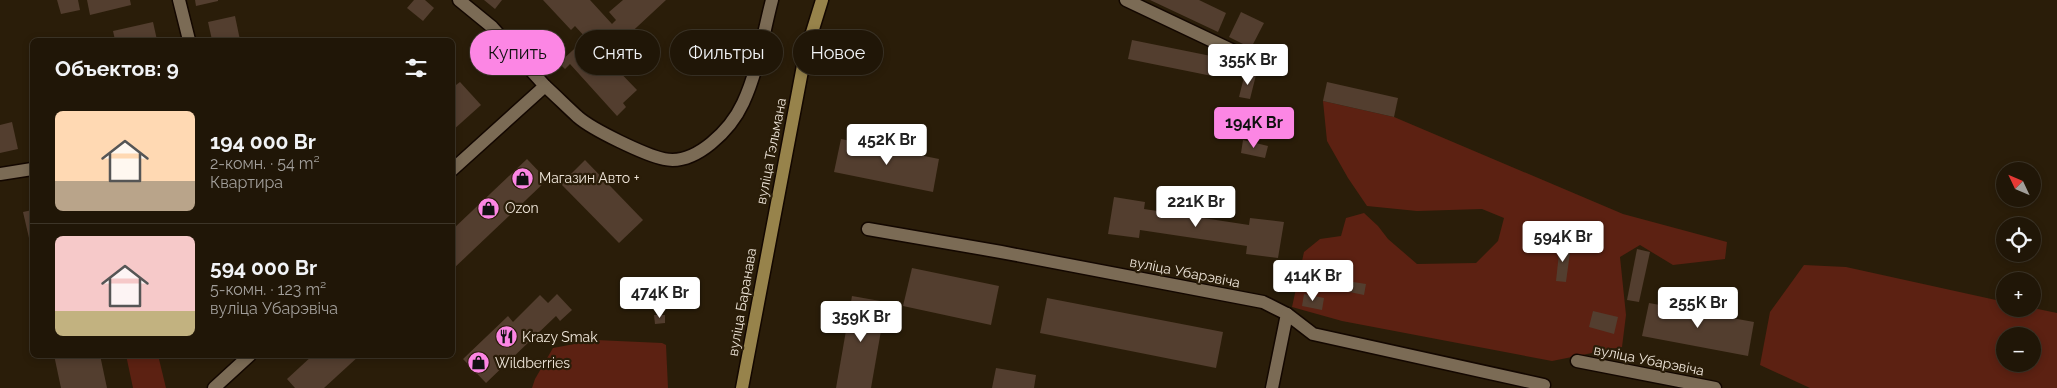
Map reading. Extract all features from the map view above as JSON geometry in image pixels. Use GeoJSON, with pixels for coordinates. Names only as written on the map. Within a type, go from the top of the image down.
{"type":"FeatureCollection","features":[{"type":"Feature","properties":{"kind":"main road","name":"вуліца Тэльмана"},"geometry":{"type":"LineString","coordinates":[[772,221],[805,55],[822,0]]}},
{"type":"Feature","properties":{"kind":"main road","name":"вуліца Баранава"},"geometry":{"type":"LineString","coordinates":[[742,388],[772,221]]}},
{"type":"Feature","properties":{"kind":"street"},"geometry":{"type":"LineString","coordinates":[[179,0],[188,38]]}},
{"type":"Feature","properties":{"kind":"street"},"geometry":{"type":"LineString","coordinates":[[459,0],[492,27],[545,86],[580,119],[635,148],[666,159],[688,156],[708,147],[730,126],[743,103],[752,81],[772,0]]}},
{"type":"Feature","properties":{"kind":"street"},"geometry":{"type":"LineString","coordinates":[[1126,0],[1259,63]]}},
{"type":"Feature","properties":{"kind":"street"},"geometry":{"type":"LineString","coordinates":[[455,167],[545,86]]}},
{"type":"Feature","properties":{"kind":"street"},"geometry":{"type":"LineString","coordinates":[[0,174],[30,169]]}},
{"type":"Feature","properties":{"kind":"street","name":"вуліца Убарэвіча"},"geometry":{"type":"LineString","coordinates":[[868,230],[1001,252],[1263,302],[1287,314],[1312,334],[1544,385]]}},
{"type":"Feature","properties":{"kind":"street"},"geometry":{"type":"LineString","coordinates":[[1272,388],[1287,314]]}},
{"type":"Feature","properties":{"kind":"street"},"geometry":{"type":"LineString","coordinates":[[214,388],[247,358]]}},
{"type":"Feature","properties":{"kind":"street","name":"вуліца Убарэвіча"},"geometry":{"type":"LineString","coordinates":[[1577,361],[1715,388]]}},
{"type":"Feature","properties":{"kind":"shaded area"},"geometry":{"type":"Polygon","coordinates":[[[1323,101],[1394,117],[1623,214],[1727,242],[1725,259],[1673,265],[1640,245],[1620,257],[1626,315],[1622,347],[1552,361],[1342,321],[1292,307],[1304,252],[1320,239],[1341,236],[1346,218],[1364,213],[1388,239],[1417,264],[1476,263],[1498,241],[1504,218],[1482,209],[1417,211],[1367,206],[1348,178],[1327,141],[1323,101]]]}},
{"type":"Feature","properties":{"kind":"shaded area"},"geometry":{"type":"Polygon","coordinates":[[[1804,265],[1846,267],[1996,300],[1996,317],[2041,317],[2041,310],[2057,313],[2057,388],[1810,388],[1760,365],[1770,312],[1804,265]]]}},
{"type":"Feature","properties":{"kind":"shaded area"},"geometry":{"type":"Polygon","coordinates":[[[596,340],[662,343],[666,345],[668,388],[532,388],[535,379],[553,348],[596,340]]]}},
{"type":"Feature","properties":{"kind":"shaded area"},"geometry":{"type":"Polygon","coordinates":[[[127,358],[159,358],[166,388],[133,388],[127,358]]]}},
{"type":"Feature","properties":{"kind":"building"},"geometry":{"type":"Polygon","coordinates":[[[57,0],[78,0],[80,10],[61,14],[57,0]]]}},
{"type":"Feature","properties":{"kind":"building"},"geometry":{"type":"Polygon","coordinates":[[[87,0],[130,0],[131,5],[90,15],[87,0]]]}},
{"type":"Feature","properties":{"kind":"building"},"geometry":{"type":"Polygon","coordinates":[[[195,0],[218,0],[218,1],[196,6],[195,0]]]}},
{"type":"Feature","properties":{"kind":"building"},"geometry":{"type":"Polygon","coordinates":[[[414,0],[425,0],[434,8],[423,21],[407,8],[414,0]]]}},
{"type":"Feature","properties":{"kind":"building"},"geometry":{"type":"Polygon","coordinates":[[[484,0],[502,0],[495,9],[484,0]]]}},
{"type":"Feature","properties":{"kind":"building"},"geometry":{"type":"Polygon","coordinates":[[[543,0],[590,0],[612,24],[616,20],[609,12],[623,0],[666,0],[634,30],[579,30],[575,26],[571,30],[543,0]]]}},
{"type":"Feature","properties":{"kind":"building"},"geometry":{"type":"Polygon","coordinates":[[[1150,0],[1199,0],[1226,13],[1218,32],[1150,0]]]}},
{"type":"Feature","properties":{"kind":"building"},"geometry":{"type":"Polygon","coordinates":[[[1241,12],[1264,23],[1251,48],[1229,37],[1241,12]]]}},
{"type":"Feature","properties":{"kind":"building"},"geometry":{"type":"Polygon","coordinates":[[[235,16],[240,38],[212,38],[208,22],[235,16]]]}},
{"type":"Feature","properties":{"kind":"building"},"geometry":{"type":"Polygon","coordinates":[[[153,22],[157,38],[115,38],[113,31],[153,22]]]}},
{"type":"Feature","properties":{"kind":"building"},"geometry":{"type":"Polygon","coordinates":[[[1132,40],[1216,57],[1212,76],[1128,59],[1132,40]]]}},
{"type":"Feature","properties":{"kind":"building"},"geometry":{"type":"Polygon","coordinates":[[[575,48],[575,70],[570,64],[565,69],[565,57],[575,48]]]}},
{"type":"Feature","properties":{"kind":"building"},"geometry":{"type":"Polygon","coordinates":[[[1245,73],[1256,75],[1250,99],[1239,97],[1245,73]]]}},
{"type":"Feature","properties":{"kind":"building"},"geometry":{"type":"Polygon","coordinates":[[[580,75],[623,75],[637,90],[623,103],[626,107],[617,116],[580,75]]]}},
{"type":"Feature","properties":{"kind":"building"},"geometry":{"type":"Polygon","coordinates":[[[460,82],[481,105],[455,128],[455,86],[460,82]]]}},
{"type":"Feature","properties":{"kind":"building"},"geometry":{"type":"Polygon","coordinates":[[[1327,82],[1398,98],[1394,117],[1323,101],[1327,82]]]}},
{"type":"Feature","properties":{"kind":"building"},"geometry":{"type":"Polygon","coordinates":[[[12,122],[18,149],[0,153],[0,125],[12,122]]]}},
{"type":"Feature","properties":{"kind":"building"},"geometry":{"type":"Polygon","coordinates":[[[841,139],[939,159],[933,192],[834,172],[841,139]]]}},
{"type":"Feature","properties":{"kind":"building"},"geometry":{"type":"Polygon","coordinates":[[[1243,140],[1268,146],[1265,158],[1241,153],[1243,140]]]}},
{"type":"Feature","properties":{"kind":"building"},"geometry":{"type":"Polygon","coordinates":[[[527,159],[547,180],[455,267],[455,227],[527,159]]]}},
{"type":"Feature","properties":{"kind":"building"},"geometry":{"type":"Polygon","coordinates":[[[585,160],[643,220],[619,243],[561,184],[585,160]]]}},
{"type":"Feature","properties":{"kind":"building"},"geometry":{"type":"Polygon","coordinates":[[[1114,197],[1145,202],[1144,209],[1249,225],[1250,218],[1284,222],[1278,258],[1246,254],[1247,246],[1140,230],[1139,238],[1108,234],[1114,197]]]}},
{"type":"Feature","properties":{"kind":"building"},"geometry":{"type":"Polygon","coordinates":[[[30,210],[30,242],[23,212],[30,210]]]}},
{"type":"Feature","properties":{"kind":"building"},"geometry":{"type":"Polygon","coordinates":[[[1560,244],[1571,245],[1566,282],[1556,281],[1560,244]]]}},
{"type":"Feature","properties":{"kind":"building"},"geometry":{"type":"Polygon","coordinates":[[[1637,249],[1650,252],[1639,302],[1627,300],[1637,249]]]}},
{"type":"Feature","properties":{"kind":"building"},"geometry":{"type":"Polygon","coordinates":[[[1303,265],[1318,268],[1315,283],[1300,280],[1303,265]]]}},
{"type":"Feature","properties":{"kind":"building"},"geometry":{"type":"Polygon","coordinates":[[[912,268],[999,286],[991,325],[903,306],[912,268]]]}},
{"type":"Feature","properties":{"kind":"building"},"geometry":{"type":"Polygon","coordinates":[[[1347,281],[1366,284],[1364,295],[1345,291],[1347,281]]]}},
{"type":"Feature","properties":{"kind":"building"},"geometry":{"type":"Polygon","coordinates":[[[557,294],[572,310],[560,321],[556,316],[486,383],[463,359],[508,316],[513,322],[540,295],[548,303],[557,294]]]}},
{"type":"Feature","properties":{"kind":"building"},"geometry":{"type":"Polygon","coordinates":[[[1304,294],[1324,298],[1322,310],[1302,306],[1304,294]]]}},
{"type":"Feature","properties":{"kind":"building"},"geometry":{"type":"Polygon","coordinates":[[[852,296],[886,302],[871,388],[836,388],[852,296]]]}},
{"type":"Feature","properties":{"kind":"building"},"geometry":{"type":"Polygon","coordinates":[[[1047,298],[1223,332],[1216,368],[1040,333],[1047,298]]]}},
{"type":"Feature","properties":{"kind":"building"},"geometry":{"type":"Polygon","coordinates":[[[1649,303],[1754,322],[1748,356],[1642,336],[1649,303]]]}},
{"type":"Feature","properties":{"kind":"building"},"geometry":{"type":"Polygon","coordinates":[[[1593,311],[1618,317],[1614,334],[1589,327],[1593,311]]]}},
{"type":"Feature","properties":{"kind":"building"},"geometry":{"type":"Polygon","coordinates":[[[654,315],[665,315],[665,323],[655,324],[654,315]]]}},
{"type":"Feature","properties":{"kind":"building"},"geometry":{"type":"Polygon","coordinates":[[[55,358],[101,358],[107,388],[61,388],[55,358]]]}},
{"type":"Feature","properties":{"kind":"building"},"geometry":{"type":"Polygon","coordinates":[[[310,358],[357,358],[324,388],[295,388],[287,379],[310,358]]]}},
{"type":"Feature","properties":{"kind":"building"},"geometry":{"type":"Polygon","coordinates":[[[996,368],[1036,375],[1034,388],[992,388],[996,368]]]}},
{"type":"Feature","properties":{"kind":"place","name":"Магазин Авто +"},"geometry":{"type":"Point","coordinates":[523,178]}},
{"type":"Feature","properties":{"kind":"place","name":"Ozon"},"geometry":{"type":"Point","coordinates":[489,208]}},
{"type":"Feature","properties":{"kind":"place","name":"Krazy Smak"},"geometry":{"type":"Point","coordinates":[506,337]}},
{"type":"Feature","properties":{"kind":"place","name":"Wildberries"},"geometry":{"type":"Point","coordinates":[479,363]}}]}
